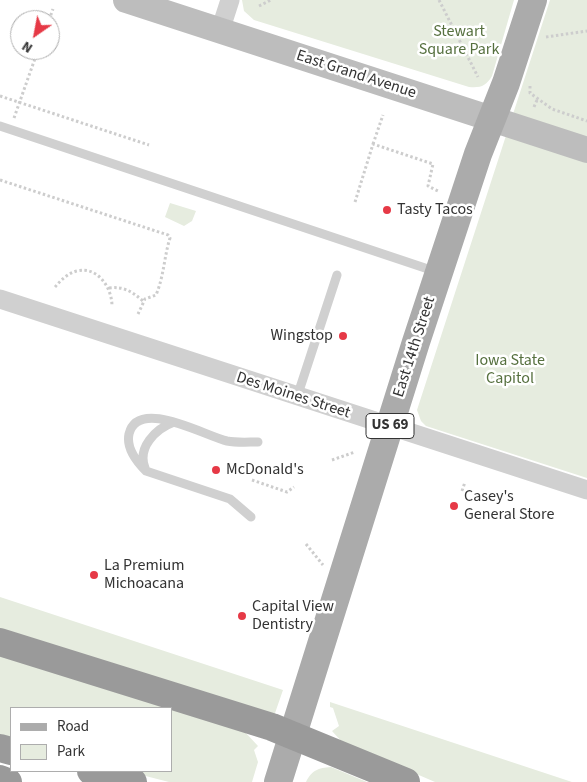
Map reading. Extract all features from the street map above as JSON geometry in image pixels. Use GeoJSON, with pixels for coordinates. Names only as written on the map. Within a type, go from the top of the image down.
{"type":"FeatureCollection","features":[{"type":"Feature","properties":{"kind":"highway"},"geometry":{"type":"LineString","coordinates":[[0,642],[293,734],[406,782]]}},
{"type":"Feature","properties":{"kind":"highway"},"geometry":{"type":"LineString","coordinates":[[95,772],[133,782]]}},
{"type":"Feature","properties":{"kind":"highway"},"geometry":{"type":"LineString","coordinates":[[0,780],[8,782]]}},
{"type":"Feature","properties":{"kind":"main road","name":"East Grand Avenue"},"geometry":{"type":"LineString","coordinates":[[126,0],[587,150]]}},
{"type":"Feature","properties":{"kind":"main road","name":"East 14th Street"},"geometry":{"type":"LineString","coordinates":[[278,782],[390,426],[533,0]]}},
{"type":"Feature","properties":{"kind":"street"},"geometry":{"type":"LineString","coordinates":[[220,31],[230,0]]}},
{"type":"Feature","properties":{"kind":"street","name":"Des Moines Street"},"geometry":{"type":"LineString","coordinates":[[0,300],[587,490]]}},
{"type":"Feature","properties":{"kind":"lane"},"geometry":{"type":"LineString","coordinates":[[0,126],[440,273]]}},
{"type":"Feature","properties":{"kind":"lane"},"geometry":{"type":"LineString","coordinates":[[297,397],[337,275]]}},
{"type":"Feature","properties":{"kind":"lane"},"geometry":{"type":"LineString","coordinates":[[251,517],[230,499],[146,471],[136,461],[128,440],[133,425],[138,420],[155,417],[226,440],[258,442]]}},
{"type":"Feature","properties":{"kind":"lane"},"geometry":{"type":"LineString","coordinates":[[146,471],[141,460],[142,451],[156,433],[164,426],[174,422]]}},
{"type":"Feature","properties":{"kind":"path"},"geometry":{"type":"LineString","coordinates":[[259,6],[271,0]]}},
{"type":"Feature","properties":{"kind":"path"},"geometry":{"type":"LineString","coordinates":[[439,0],[478,77]]}},
{"type":"Feature","properties":{"kind":"path"},"geometry":{"type":"LineString","coordinates":[[543,45],[548,30]]}},
{"type":"Feature","properties":{"kind":"path"},"geometry":{"type":"LineString","coordinates":[[546,37],[587,31]]}},
{"type":"Feature","properties":{"kind":"path"},"geometry":{"type":"LineString","coordinates":[[14,120],[35,60]]}},
{"type":"Feature","properties":{"kind":"path"},"geometry":{"type":"LineString","coordinates":[[532,79],[529,88],[530,93],[537,100],[552,109],[587,121]]}},
{"type":"Feature","properties":{"kind":"path"},"geometry":{"type":"LineString","coordinates":[[0,96],[149,145]]}},
{"type":"Feature","properties":{"kind":"path"},"geometry":{"type":"LineString","coordinates":[[534,107],[537,100]]}},
{"type":"Feature","properties":{"kind":"path"},"geometry":{"type":"LineString","coordinates":[[355,202],[383,115]]}},
{"type":"Feature","properties":{"kind":"path"},"geometry":{"type":"LineString","coordinates":[[373,144],[433,164],[428,186],[440,192]]}},
{"type":"Feature","properties":{"kind":"path"},"geometry":{"type":"LineString","coordinates":[[0,180],[168,235]]}},
{"type":"Feature","properties":{"kind":"path"},"geometry":{"type":"LineString","coordinates":[[138,314],[144,302],[156,295],[158,290],[164,270],[163,262],[170,238],[168,235],[171,229]]}},
{"type":"Feature","properties":{"kind":"path"},"geometry":{"type":"LineString","coordinates":[[55,287],[69,274],[78,270],[90,272],[103,280],[109,288],[112,306]]}},
{"type":"Feature","properties":{"kind":"path"},"geometry":{"type":"LineString","coordinates":[[109,288],[127,289],[144,302]]}},
{"type":"Feature","properties":{"kind":"path"},"geometry":{"type":"LineString","coordinates":[[332,460],[355,452]]}},
{"type":"Feature","properties":{"kind":"path"},"geometry":{"type":"LineString","coordinates":[[252,480],[287,492]]}},
{"type":"Feature","properties":{"kind":"path"},"geometry":{"type":"LineString","coordinates":[[462,491],[464,482]]}},
{"type":"Feature","properties":{"kind":"path"},"geometry":{"type":"LineString","coordinates":[[286,498],[287,492],[294,487]]}},
{"type":"Feature","properties":{"kind":"path"},"geometry":{"type":"LineString","coordinates":[[306,544],[323,565]]}},
{"type":"Feature","properties":{"kind":"green space","name":"Stewart Square Park"},"geometry":{"type":"Polygon","coordinates":[[[242,0],[514,0],[492,76],[488,82],[480,87],[469,87],[254,20],[244,11],[242,0]]]}},
{"type":"Feature","properties":{"kind":"green space","name":"Iowa State Capitol"},"geometry":{"type":"Polygon","coordinates":[[[550,0],[587,0],[587,478],[426,426],[421,421],[417,410],[550,0]]]}},
{"type":"Feature","properties":{"kind":"green space"},"geometry":{"type":"Polygon","coordinates":[[[170,203],[196,211],[192,221],[184,226],[165,217],[170,203]]]}},
{"type":"Feature","properties":{"kind":"green space"},"geometry":{"type":"Polygon","coordinates":[[[0,597],[283,690],[274,716],[0,629],[0,597]]]}},
{"type":"Feature","properties":{"kind":"green space"},"geometry":{"type":"Polygon","coordinates":[[[0,654],[167,707],[10,707],[10,740],[0,737],[0,654]]]}},
{"type":"Feature","properties":{"kind":"green space"},"geometry":{"type":"Polygon","coordinates":[[[330,702],[572,782],[435,782],[342,742],[332,731],[339,726],[333,708],[330,707],[330,702]]]}},
{"type":"Feature","properties":{"kind":"green space"},"geometry":{"type":"Polygon","coordinates":[[[172,708],[245,732],[258,746],[254,750],[258,762],[252,782],[169,782],[130,772],[172,772],[172,708]]]}},
{"type":"Feature","properties":{"kind":"green space"},"geometry":{"type":"Polygon","coordinates":[[[331,767],[367,782],[306,782],[316,770],[331,767]]]}},
{"type":"Feature","properties":{"kind":"place","name":"Tasty Tacos"},"geometry":{"type":"Point","coordinates":[387,210]}},
{"type":"Feature","properties":{"kind":"place","name":"Wingstop"},"geometry":{"type":"Point","coordinates":[343,336]}},
{"type":"Feature","properties":{"kind":"place","name":"McDonald's"},"geometry":{"type":"Point","coordinates":[216,470]}},
{"type":"Feature","properties":{"kind":"place","name":"Casey's General Store"},"geometry":{"type":"Point","coordinates":[454,506]}},
{"type":"Feature","properties":{"kind":"place","name":"La Premium Michoacana"},"geometry":{"type":"Point","coordinates":[94,575]}},
{"type":"Feature","properties":{"kind":"place","name":"Capital View Dentistry"},"geometry":{"type":"Point","coordinates":[242,616]}}]}
